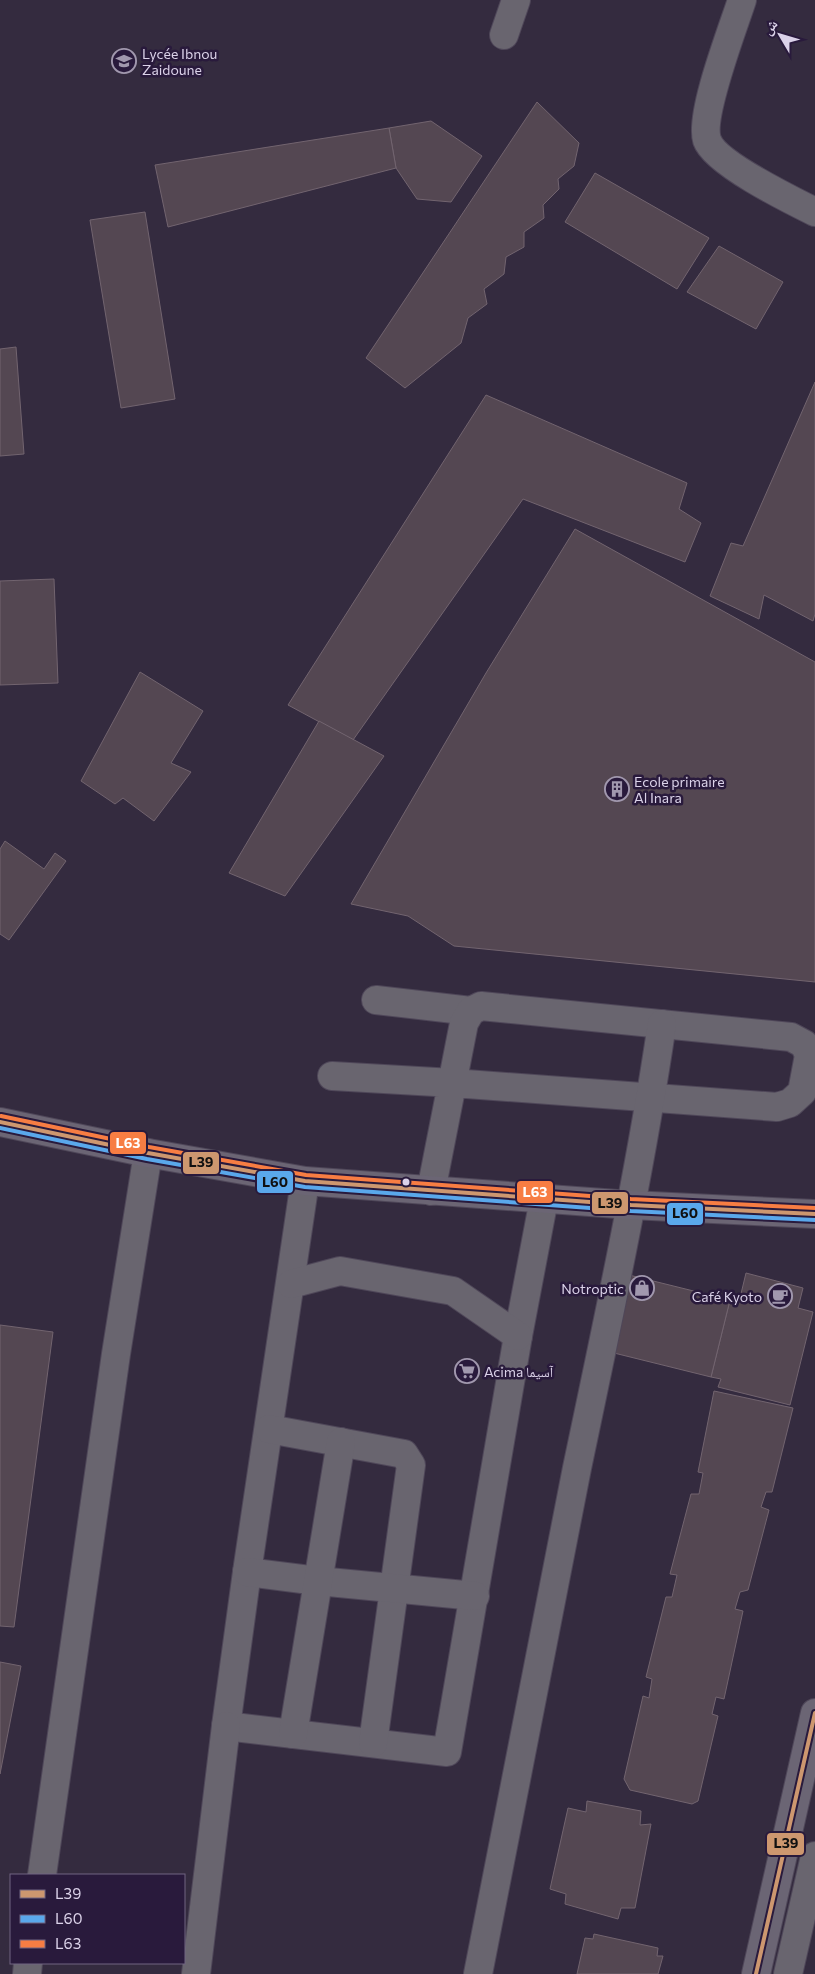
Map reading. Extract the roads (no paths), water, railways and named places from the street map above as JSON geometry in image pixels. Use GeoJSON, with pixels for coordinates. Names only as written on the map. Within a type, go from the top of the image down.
{"type":"FeatureCollection","features":[{"type":"Feature","properties":{"kind":"main road"},"geometry":{"type":"LineString","coordinates":[[0,1122],[148,1153],[305,1182],[631,1205],[815,1214]]}},
{"type":"Feature","properties":{"kind":"main road"},"geometry":{"type":"LineString","coordinates":[[756,1974],[815,1713]]}},
{"type":"Feature","properties":{"kind":"street"},"geometry":{"type":"LineString","coordinates":[[504,35],[516,0]]}},
{"type":"Feature","properties":{"kind":"street"},"geometry":{"type":"LineString","coordinates":[[742,0],[712,94],[706,130],[707,142],[727,161],[752,178],[815,212]]}},
{"type":"Feature","properties":{"kind":"street"},"geometry":{"type":"LineString","coordinates":[[332,1076],[777,1107],[790,1103],[802,1092],[809,1055],[804,1044],[791,1037],[481,1006],[471,1011],[376,1000]]}},
{"type":"Feature","properties":{"kind":"street"},"geometry":{"type":"LineString","coordinates":[[431,1191],[464,1023],[471,1011]]}},
{"type":"Feature","properties":{"kind":"street"},"geometry":{"type":"LineString","coordinates":[[478,1974],[552,1593],[631,1205],[651,1098],[662,1024]]}},
{"type":"Feature","properties":{"kind":"street"},"geometry":{"type":"LineString","coordinates":[[42,1874],[116,1354],[148,1153]]}},
{"type":"Feature","properties":{"kind":"street"},"geometry":{"type":"LineString","coordinates":[[196,1974],[247,1572],[305,1182]]}},
{"type":"Feature","properties":{"kind":"street"},"geometry":{"type":"LineString","coordinates":[[226,1726],[447,1752],[518,1336],[544,1199]]}},
{"type":"Feature","properties":{"kind":"street"},"geometry":{"type":"LineString","coordinates":[[291,1284],[340,1271],[453,1291],[518,1336]]}},
{"type":"Feature","properties":{"kind":"street"},"geometry":{"type":"LineString","coordinates":[[269,1429],[404,1454],[411,1464],[373,1743]]}},
{"type":"Feature","properties":{"kind":"street"},"geometry":{"type":"LineString","coordinates":[[293,1734],[341,1442]]}},
{"type":"Feature","properties":{"kind":"street"},"geometry":{"type":"LineString","coordinates":[[247,1572],[318,1581],[475,1596]]}},
{"type":"Feature","properties":{"kind":"street"},"geometry":{"type":"LineString","coordinates":[[788,1974],[815,1856]]}},
{"type":"Feature","properties":{"kind":"street"},"geometry":{"type":"LineString","coordinates":[[801,1974],[815,1911]]}},
{"type":"Feature","properties":{"kind":"place","name":"Lycée Ibnou Zaidoune"},"geometry":{"type":"Point","coordinates":[124,61]}},
{"type":"Feature","properties":{"kind":"place","name":"Ecole primaire Al Inara"},"geometry":{"type":"Point","coordinates":[617,789]}},
{"type":"Feature","properties":{"kind":"place","name":"Notroptic"},"geometry":{"type":"Point","coordinates":[642,1288]}},
{"type":"Feature","properties":{"kind":"place","name":"Café Kyoto"},"geometry":{"type":"Point","coordinates":[780,1296]}},
{"type":"Feature","properties":{"kind":"place","name":"Acima آسيما"},"geometry":{"type":"Point","coordinates":[467,1371]}}]}
